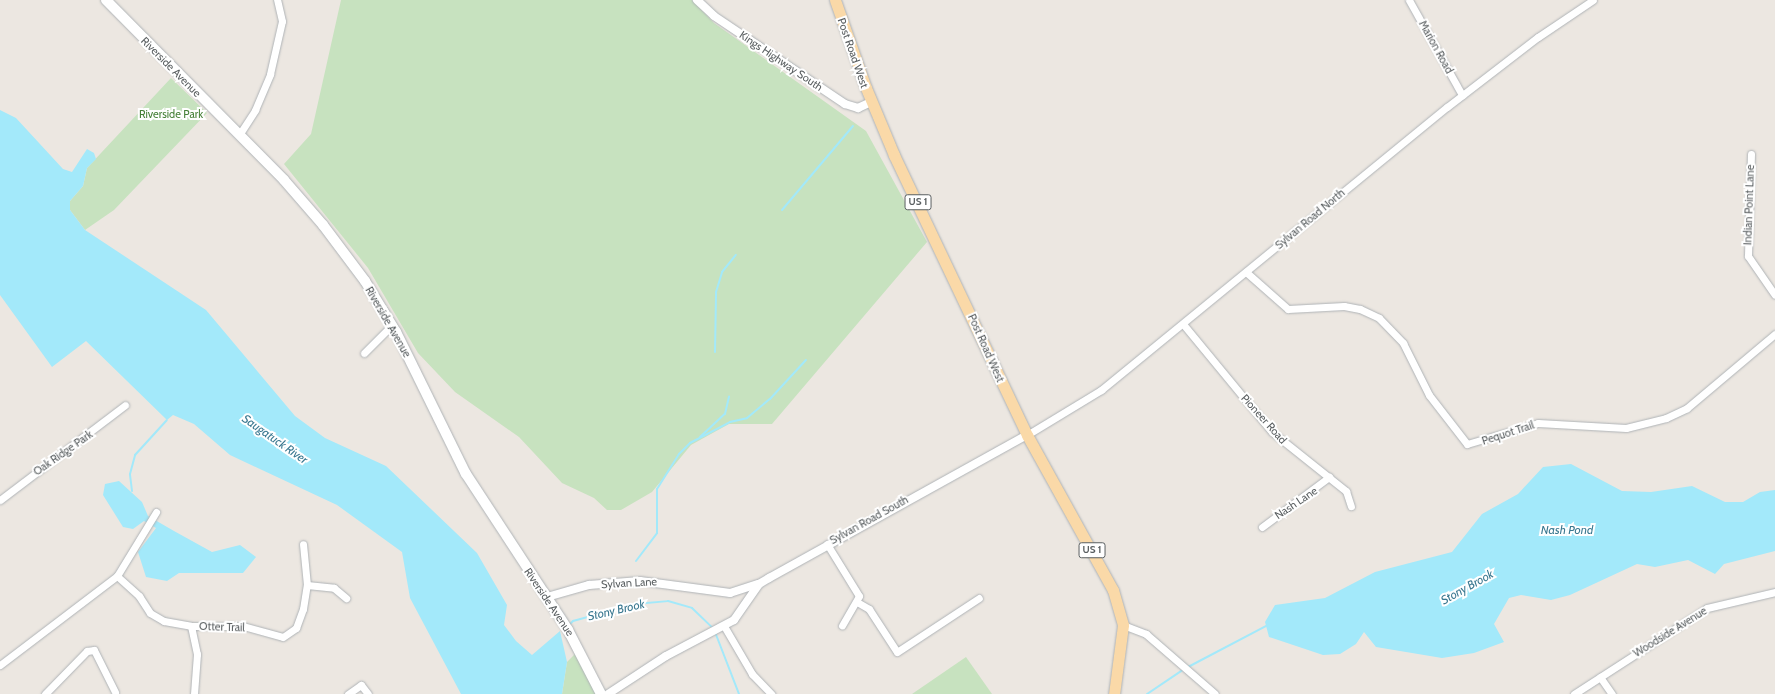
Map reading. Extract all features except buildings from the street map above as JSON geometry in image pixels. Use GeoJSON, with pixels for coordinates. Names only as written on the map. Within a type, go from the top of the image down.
{"type":"FeatureCollection","features":[{"type":"Feature","properties":{"kind":"main road","name":"Riverside Avenue"},"geometry":{"type":"LineString","coordinates":[[106,0],[239,135],[323,224],[392,324],[466,474],[567,627],[601,694]]}},
{"type":"Feature","properties":{"kind":"main road","name":"Post Road West"},"geometry":{"type":"LineString","coordinates":[[835,0],[871,102],[1027,434],[1107,575],[1123,625],[1114,694]]}},
{"type":"Feature","properties":{"kind":"street"},"geometry":{"type":"LineString","coordinates":[[239,135],[255,110],[270,74],[282,21],[277,0]]}},
{"type":"Feature","properties":{"kind":"street","name":"Kings Highway South"},"geometry":{"type":"LineString","coordinates":[[696,0],[845,104],[858,108],[871,102]]}},
{"type":"Feature","properties":{"kind":"street","name":"Marion Road"},"geometry":{"type":"LineString","coordinates":[[1409,0],[1462,95]]}},
{"type":"Feature","properties":{"kind":"street","name":"Sylvan Road North"},"geometry":{"type":"LineString","coordinates":[[1027,434],[1090,398],[1183,324],[1462,95],[1593,0]]}},
{"type":"Feature","properties":{"kind":"street","name":"Indian Point Lane"},"geometry":{"type":"LineString","coordinates":[[1750,154],[1748,256],[1775,295]]}},
{"type":"Feature","properties":{"kind":"street","name":"Pequot Trail"},"geometry":{"type":"LineString","coordinates":[[1246,272],[1288,310],[1344,306],[1379,318],[1403,343],[1429,395],[1467,444],[1538,423],[1626,428],[1666,418],[1687,408],[1775,334]]}},
{"type":"Feature","properties":{"kind":"street"},"geometry":{"type":"LineString","coordinates":[[364,353],[392,324]]}},
{"type":"Feature","properties":{"kind":"street","name":"Pioneer Road"},"geometry":{"type":"LineString","coordinates":[[1183,324],[1272,432],[1346,491],[1351,506]]}},
{"type":"Feature","properties":{"kind":"street","name":"Oak Ridge Park"},"geometry":{"type":"LineString","coordinates":[[0,500],[125,405]]}},
{"type":"Feature","properties":{"kind":"street","name":"Sylvan Road South"},"geometry":{"type":"LineString","coordinates":[[608,694],[666,656],[712,633],[738,616],[759,584],[827,544],[1027,434]]}},
{"type":"Feature","properties":{"kind":"street","name":"Nash Lane"},"geometry":{"type":"LineString","coordinates":[[1262,527],[1329,477]]}},
{"type":"Feature","properties":{"kind":"street"},"geometry":{"type":"LineString","coordinates":[[0,665],[117,576],[149,526],[155,513]]}},
{"type":"Feature","properties":{"kind":"street","name":"Otter Trail"},"geometry":{"type":"LineString","coordinates":[[117,576],[139,596],[150,613],[164,621],[191,626],[243,626],[283,637],[298,624],[308,585],[303,544]]}},
{"type":"Feature","properties":{"kind":"street"},"geometry":{"type":"LineString","coordinates":[[827,544],[855,586],[857,602],[842,626]]}},
{"type":"Feature","properties":{"kind":"street","name":"Sylvan Lane"},"geometry":{"type":"LineString","coordinates":[[547,597],[589,585],[646,580],[730,593],[759,584]]}},
{"type":"Feature","properties":{"kind":"street"},"geometry":{"type":"LineString","coordinates":[[308,585],[334,588],[346,598]]}},
{"type":"Feature","properties":{"kind":"street","name":"Woodside Avenue"},"geometry":{"type":"LineString","coordinates":[[1574,694],[1707,608],[1775,592]]}},
{"type":"Feature","properties":{"kind":"street","name":"Sylvan Road South"},"geometry":{"type":"LineString","coordinates":[[724,626],[740,605],[730,593]]}},
{"type":"Feature","properties":{"kind":"street"},"geometry":{"type":"LineString","coordinates":[[857,602],[869,609],[897,652],[979,598]]}},
{"type":"Feature","properties":{"kind":"street"},"geometry":{"type":"LineString","coordinates":[[1123,625],[1141,630],[1215,694]]}},
{"type":"Feature","properties":{"kind":"street"},"geometry":{"type":"LineString","coordinates":[[191,626],[197,654],[194,694]]}},
{"type":"Feature","properties":{"kind":"street"},"geometry":{"type":"LineString","coordinates":[[724,626],[752,674],[771,694]]}},
{"type":"Feature","properties":{"kind":"street"},"geometry":{"type":"LineString","coordinates":[[45,694],[87,651],[94,650],[115,692]]}},
{"type":"Feature","properties":{"kind":"street"},"geometry":{"type":"LineString","coordinates":[[1600,677],[1612,694]]}},
{"type":"Feature","properties":{"kind":"street"},"geometry":{"type":"LineString","coordinates":[[348,694],[361,685],[368,694]]}},
{"type":"Feature","properties":{"kind":"green space"},"geometry":{"type":"Polygon","coordinates":[[[341,0],[692,0],[714,23],[866,131],[927,242],[772,424],[729,424],[691,445],[652,492],[621,510],[607,510],[594,498],[562,483],[519,437],[455,392],[418,353],[368,268],[284,164],[311,134],[341,0]]]}},
{"type":"Feature","properties":{"kind":"green space","name":"Riverside Park"},"geometry":{"type":"Polygon","coordinates":[[[171,78],[207,113],[114,210],[85,230],[70,210],[70,201],[83,186],[87,168],[171,78]]]}},
{"type":"Feature","properties":{"kind":"green space"},"geometry":{"type":"Polygon","coordinates":[[[575,654],[596,694],[562,694],[567,662],[575,654]]]}},
{"type":"Feature","properties":{"kind":"green space"},"geometry":{"type":"Polygon","coordinates":[[[966,657],[992,694],[912,694],[966,657]]]}},
{"type":"Feature","properties":{"kind":"water","name":"Saugatuck River"},"geometry":{"type":"Polygon","coordinates":[[[0,110],[16,118],[63,169],[72,172],[87,149],[94,153],[96,159],[87,168],[83,186],[70,201],[70,210],[85,230],[206,310],[295,416],[325,438],[386,466],[477,553],[507,605],[504,625],[516,641],[532,655],[560,631],[567,662],[562,694],[461,694],[410,598],[402,552],[337,505],[230,455],[194,424],[173,415],[167,420],[86,341],[52,367],[0,295],[0,110]]]}},
{"type":"Feature","properties":{"kind":"water","name":"Nash Pond"},"geometry":{"type":"Polygon","coordinates":[[[1571,464],[1622,491],[1651,492],[1692,486],[1725,502],[1743,502],[1760,492],[1775,490],[1775,551],[1724,564],[1715,574],[1688,560],[1655,567],[1637,564],[1570,595],[1551,600],[1521,595],[1509,598],[1494,624],[1504,642],[1474,653],[1442,658],[1376,647],[1364,632],[1356,644],[1340,654],[1323,655],[1269,637],[1265,622],[1275,605],[1325,598],[1375,572],[1452,552],[1482,514],[1518,494],[1543,467],[1571,464]]]}},
{"type":"Feature","properties":{"kind":"water"},"geometry":{"type":"Polygon","coordinates":[[[119,481],[142,502],[148,516],[174,531],[212,552],[240,545],[256,557],[243,573],[179,573],[167,581],[146,577],[138,552],[156,528],[144,521],[133,529],[123,527],[103,495],[105,484],[119,481]]]}},
{"type":"Feature","properties":{"kind":"waterway"},"geometry":{"type":"LineString","coordinates":[[782,210],[853,126]]}},
{"type":"Feature","properties":{"kind":"waterway"},"geometry":{"type":"LineString","coordinates":[[715,352],[716,292],[722,272],[736,255]]}},
{"type":"Feature","properties":{"kind":"waterway"},"geometry":{"type":"LineString","coordinates":[[636,561],[657,533],[657,489],[679,454],[690,443],[730,422],[747,418],[770,399],[806,360]]}},
{"type":"Feature","properties":{"kind":"waterway"},"geometry":{"type":"LineString","coordinates":[[700,437],[725,414],[729,396]]}},
{"type":"Feature","properties":{"kind":"waterway"},"geometry":{"type":"LineString","coordinates":[[132,491],[130,474],[135,455],[167,420]]}},
{"type":"Feature","properties":{"kind":"waterway","name":"Stony Brook"},"geometry":{"type":"LineString","coordinates":[[569,625],[573,621],[635,604],[668,601],[692,608],[713,628]]}},
{"type":"Feature","properties":{"kind":"waterway","name":"Stony Brook"},"geometry":{"type":"LineString","coordinates":[[1188,667],[1268,625]]}},
{"type":"Feature","properties":{"kind":"waterway","name":"Stony Brook"},"geometry":{"type":"LineString","coordinates":[[715,632],[739,694]]}},
{"type":"Feature","properties":{"kind":"waterway","name":"Stony Brook"},"geometry":{"type":"LineString","coordinates":[[1147,694],[1184,669]]}}]}
